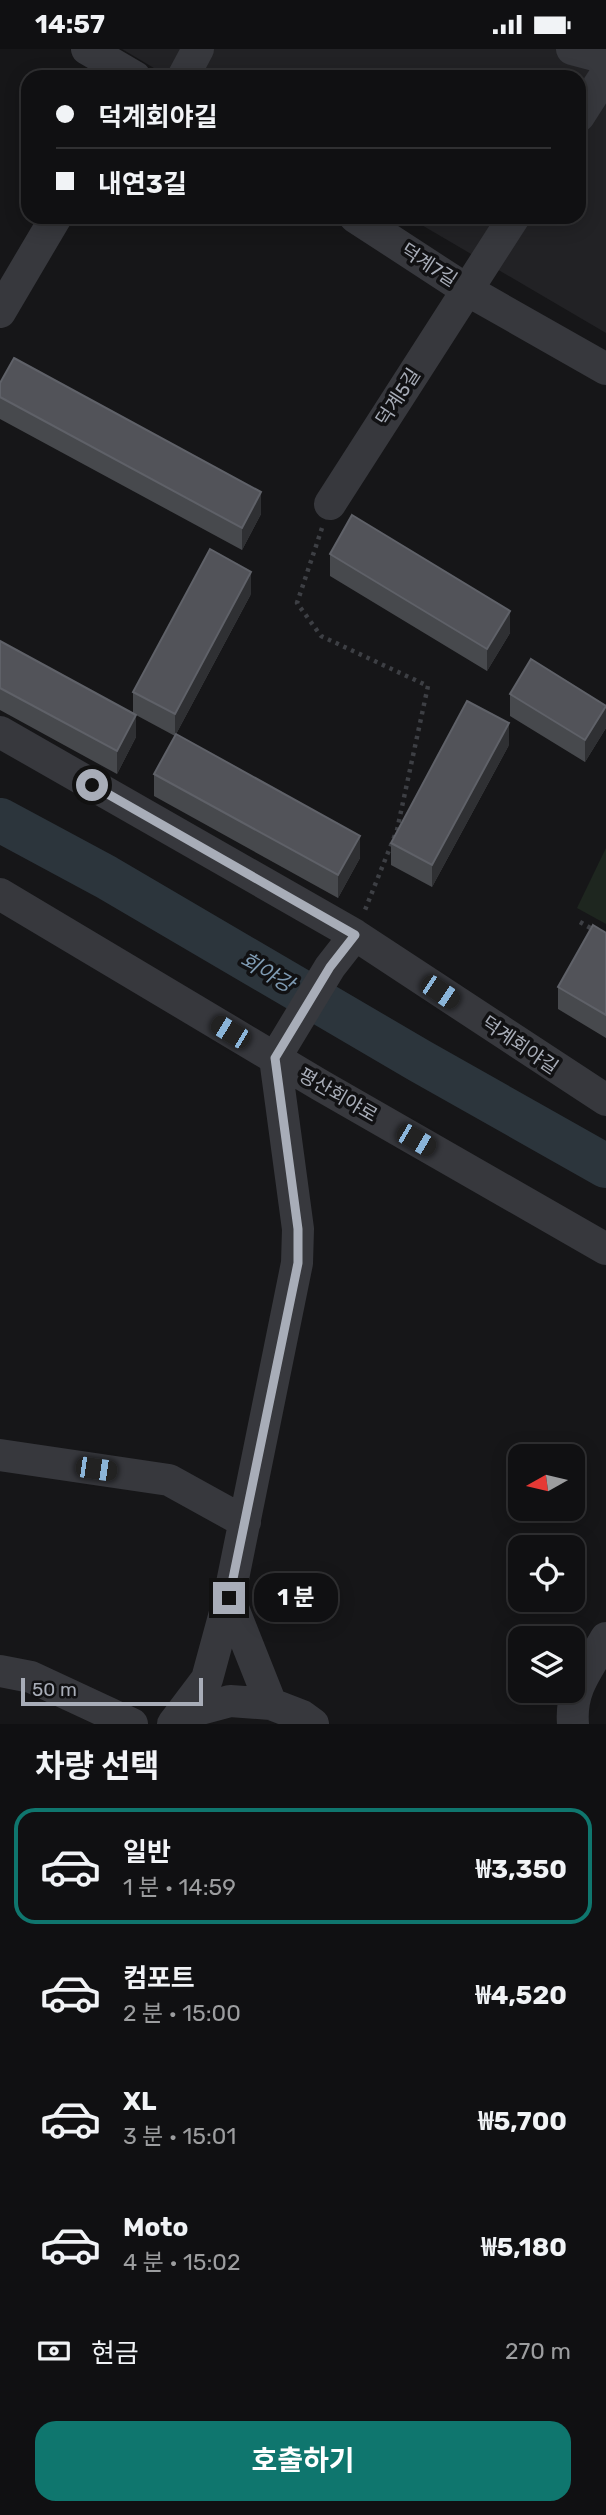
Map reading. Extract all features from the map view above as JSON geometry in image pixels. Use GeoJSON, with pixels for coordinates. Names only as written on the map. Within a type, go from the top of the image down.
{"type":"FeatureCollection","features":[{"type":"Feature","properties":{"kind":"street"},"geometry":{"type":"LineString","coordinates":[[88,49],[123,70]]}},
{"type":"Feature","properties":{"kind":"street"},"geometry":{"type":"LineString","coordinates":[[187,70],[198,49]]}},
{"type":"Feature","properties":{"kind":"street"},"geometry":{"type":"LineString","coordinates":[[572,49],[606,58]]}},
{"type":"Feature","properties":{"kind":"street"},"geometry":{"type":"LineString","coordinates":[[586,105],[606,74]]}},
{"type":"Feature","properties":{"kind":"street"},"geometry":{"type":"LineString","coordinates":[[0,312],[52,224]]}},
{"type":"Feature","properties":{"kind":"street","name":"덕계7길"},"geometry":{"type":"LineString","coordinates":[[366,224],[467,290]]}},
{"type":"Feature","properties":{"kind":"street","name":"덕계5길"},"geometry":{"type":"LineString","coordinates":[[330,504],[509,224]]}},
{"type":"Feature","properties":{"kind":"street"},"geometry":{"type":"LineString","coordinates":[[467,290],[606,369]]}},
{"type":"Feature","properties":{"kind":"street","name":"덕계회야길"},"geometry":{"type":"LineString","coordinates":[[0,732],[355,935],[606,1100]]}},
{"type":"Feature","properties":{"kind":"street","name":"평산회야로"},"geometry":{"type":"LineString","coordinates":[[0,894],[282,1047],[606,1249]]}},
{"type":"Feature","properties":{"kind":"street"},"geometry":{"type":"LineString","coordinates":[[177,1719],[207,1679],[229,1598],[298,1263],[298,1229],[282,1047],[330,967],[355,935]]}},
{"type":"Feature","properties":{"kind":"street"},"geometry":{"type":"LineString","coordinates":[[0,1455],[169,1480],[245,1522]]}},
{"type":"Feature","properties":{"kind":"street"},"geometry":{"type":"LineString","coordinates":[[229,1598],[271,1704]]}},
{"type":"Feature","properties":{"kind":"street"},"geometry":{"type":"LineString","coordinates":[[573,1724],[571,1705],[575,1693],[606,1637]]}},
{"type":"Feature","properties":{"kind":"street"},"geometry":{"type":"LineString","coordinates":[[0,1671],[30,1677],[132,1724]]}},
{"type":"Feature","properties":{"kind":"street"},"geometry":{"type":"LineString","coordinates":[[177,1719],[230,1701],[271,1704],[302,1716],[313,1724]]}},
{"type":"Feature","properties":{"kind":"path"},"geometry":{"type":"LineString","coordinates":[[330,504],[297,603],[321,636],[428,686],[397,829],[355,935]]}},
{"type":"Feature","properties":{"kind":"path"},"geometry":{"type":"LineString","coordinates":[[580,922],[606,937]]}},
{"type":"Feature","properties":{"kind":"shaded area"},"geometry":{"type":"Polygon","coordinates":[[[122,49],[606,49],[606,333],[420,224],[586,224],[586,70],[157,70],[122,49]]]}},
{"type":"Feature","properties":{"kind":"shaded area"},"geometry":{"type":"Polygon","coordinates":[[[606,848],[606,924],[577,908],[606,848]]]}},
{"type":"Feature","properties":{"kind":"building"},"geometry":{"type":"Polygon","coordinates":[[[14,358],[261,492],[242,528],[0,397],[0,383],[14,358]]]}},
{"type":"Feature","properties":{"kind":"building"},"geometry":{"type":"Polygon","coordinates":[[[352,515],[510,611],[487,649],[330,554],[352,515]]]}},
{"type":"Feature","properties":{"kind":"building"},"geometry":{"type":"Polygon","coordinates":[[[210,549],[251,572],[175,714],[133,692],[210,549]]]}},
{"type":"Feature","properties":{"kind":"building"},"geometry":{"type":"Polygon","coordinates":[[[0,641],[136,715],[117,751],[0,688],[0,641]]]}},
{"type":"Feature","properties":{"kind":"building"},"geometry":{"type":"Polygon","coordinates":[[[531,659],[606,706],[585,740],[510,694],[531,659]]]}},
{"type":"Feature","properties":{"kind":"building"},"geometry":{"type":"Polygon","coordinates":[[[467,701],[509,723],[432,865],[391,843],[467,701]]]}},
{"type":"Feature","properties":{"kind":"building"},"geometry":{"type":"Polygon","coordinates":[[[176,734],[360,836],[338,875],[154,774],[176,734]]]}},
{"type":"Feature","properties":{"kind":"building"},"geometry":{"type":"Polygon","coordinates":[[[593,925],[606,933],[606,1015],[558,987],[593,925]]]}},
{"type":"Feature","properties":{"kind":"waterway","name":"회야강"},"geometry":{"type":"LineString","coordinates":[[0,820],[106,877],[420,1061],[606,1166]]}},
{"type":"Feature","properties":{"kind":"route"},"geometry":{"type":"LineString","coordinates":[[92,785],[355,935],[330,967],[275,1058],[298,1229],[298,1263],[229,1598]]}}]}
